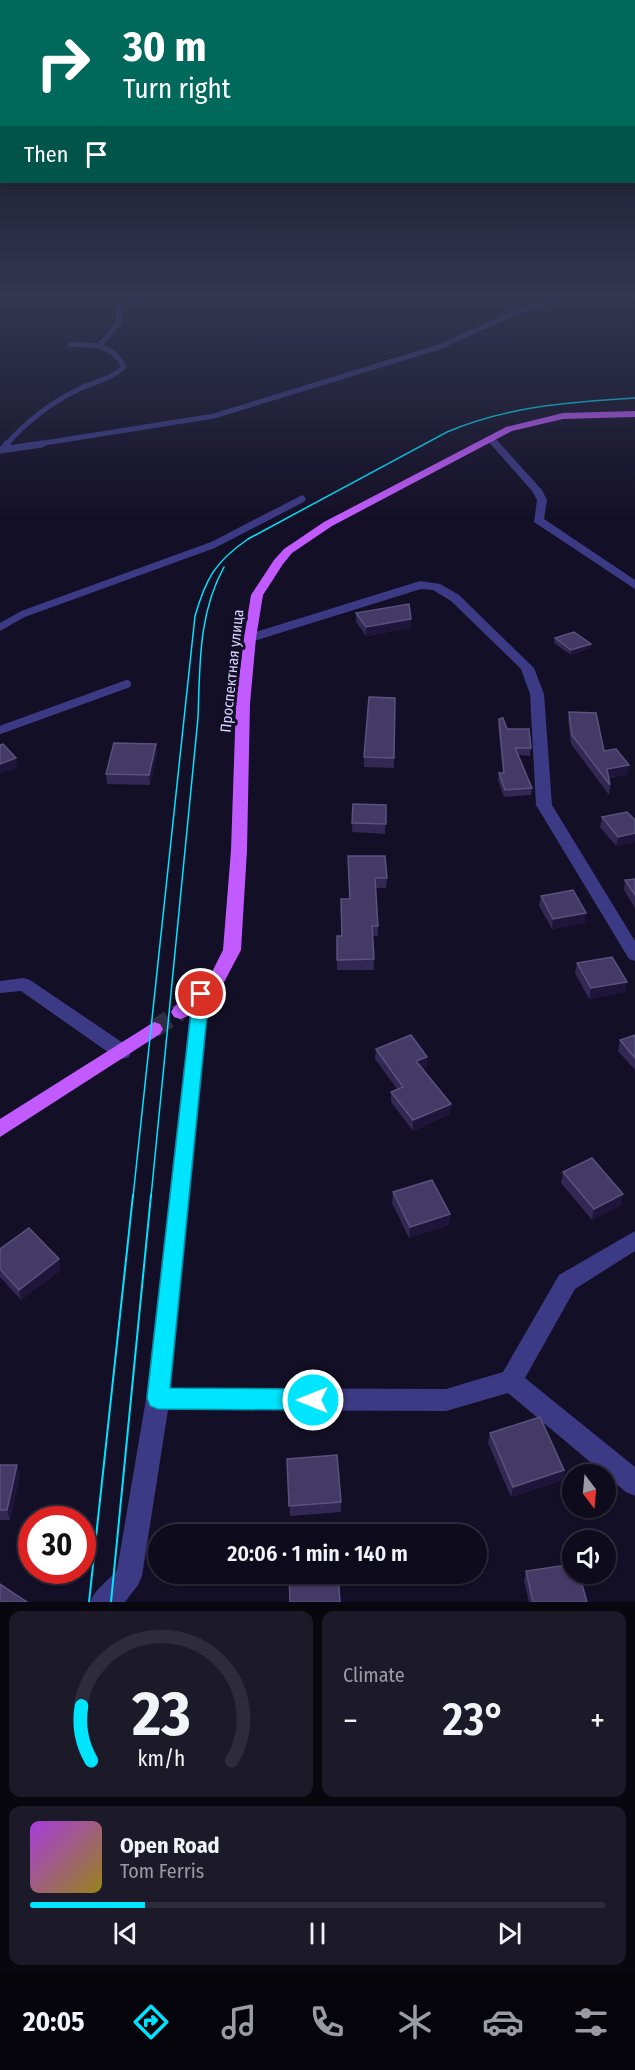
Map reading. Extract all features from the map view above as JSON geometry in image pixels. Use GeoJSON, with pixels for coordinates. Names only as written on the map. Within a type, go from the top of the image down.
{"type":"FeatureCollection","features":[{"type":"Feature","properties":{"kind":"main road","name":"Проспектная улица"},"geometry":{"type":"LineString","coordinates":[[180,1012],[216,982],[232,950],[239,850],[243,702],[250,638],[257,595],[288,550],[373,499],[509,429],[542,420],[635,414]]}},
{"type":"Feature","properties":{"kind":"main road"},"geometry":{"type":"LineString","coordinates":[[0,1130],[154,1029]]}},
{"type":"Feature","properties":{"kind":"street"},"geometry":{"type":"LineString","coordinates":[[491,439],[537,490],[542,500],[538,520],[635,585]]}},
{"type":"Feature","properties":{"kind":"street"},"geometry":{"type":"LineString","coordinates":[[250,638],[420,585],[436,587],[455,598],[527,668],[537,694],[544,805],[635,955]]}},
{"type":"Feature","properties":{"kind":"street"},"geometry":{"type":"LineString","coordinates":[[0,987],[24,984],[122,1052]]}},
{"type":"Feature","properties":{"kind":"street"},"geometry":{"type":"LineString","coordinates":[[102,1602],[112,1597],[129,1576],[158,1398],[201,994]]}},
{"type":"Feature","properties":{"kind":"street"},"geometry":{"type":"LineString","coordinates":[[158,1398],[446,1400],[511,1381],[567,1282],[635,1240]]}},
{"type":"Feature","properties":{"kind":"street"},"geometry":{"type":"LineString","coordinates":[[511,1381],[635,1483]]}},
{"type":"Feature","properties":{"kind":"lane"},"geometry":{"type":"LineString","coordinates":[[1,450],[13,435],[75,391],[116,376],[121,371]]}},
{"type":"Feature","properties":{"kind":"lane"},"geometry":{"type":"LineString","coordinates":[[1,450],[176,424],[214,416],[362,371]]}},
{"type":"Feature","properties":{"kind":"lane"},"geometry":{"type":"LineString","coordinates":[[0,627],[23,614],[213,545],[302,499]]}},
{"type":"Feature","properties":{"kind":"lane"},"geometry":{"type":"LineString","coordinates":[[0,730],[127,684]]}},
{"type":"Feature","properties":{"kind":"building"},"geometry":{"type":"Polygon","coordinates":[[[409,604],[411,619],[366,627],[356,613],[409,604]]]}},
{"type":"Feature","properties":{"kind":"building"},"geometry":{"type":"Polygon","coordinates":[[[574,632],[591,644],[571,650],[555,638],[574,632]]]}},
{"type":"Feature","properties":{"kind":"building"},"geometry":{"type":"Polygon","coordinates":[[[369,697],[395,698],[394,758],[364,757],[369,697]]]}},
{"type":"Feature","properties":{"kind":"building"},"geometry":{"type":"Polygon","coordinates":[[[569,712],[596,713],[604,751],[616,749],[629,765],[607,769],[610,785],[572,735],[569,712]]]}},
{"type":"Feature","properties":{"kind":"building"},"geometry":{"type":"Polygon","coordinates":[[[503,718],[507,729],[529,729],[531,748],[515,748],[532,788],[505,790],[499,773],[504,773],[499,719],[503,718]]]}},
{"type":"Feature","properties":{"kind":"building"},"geometry":{"type":"Polygon","coordinates":[[[114,743],[156,744],[149,775],[106,774],[114,743]]]}},
{"type":"Feature","properties":{"kind":"building"},"geometry":{"type":"Polygon","coordinates":[[[3,744],[16,758],[0,764],[0,745],[3,744]]]}},
{"type":"Feature","properties":{"kind":"building"},"geometry":{"type":"Polygon","coordinates":[[[353,804],[386,805],[386,824],[352,823],[353,804]]]}},
{"type":"Feature","properties":{"kind":"building"},"geometry":{"type":"Polygon","coordinates":[[[627,812],[635,820],[635,833],[618,837],[602,817],[627,812]]]}},
{"type":"Feature","properties":{"kind":"building"},"geometry":{"type":"Polygon","coordinates":[[[348,856],[385,856],[387,878],[375,878],[378,926],[372,926],[374,959],[337,960],[337,936],[342,936],[341,899],[350,899],[348,856]]]}},
{"type":"Feature","properties":{"kind":"building"},"geometry":{"type":"Polygon","coordinates":[[[635,879],[635,895],[625,880],[635,879]]]}},
{"type":"Feature","properties":{"kind":"building"},"geometry":{"type":"Polygon","coordinates":[[[573,890],[586,913],[553,919],[541,896],[573,890]]]}},
{"type":"Feature","properties":{"kind":"building"},"geometry":{"type":"Polygon","coordinates":[[[612,957],[627,982],[591,988],[577,963],[612,957]]]}},
{"type":"Feature","properties":{"kind":"building"},"geometry":{"type":"Polygon","coordinates":[[[411,1035],[427,1057],[416,1061],[451,1104],[413,1120],[391,1092],[403,1087],[376,1049],[411,1035]]]}},
{"type":"Feature","properties":{"kind":"building"},"geometry":{"type":"Polygon","coordinates":[[[635,1035],[635,1058],[620,1040],[635,1035]]]}},
{"type":"Feature","properties":{"kind":"building"},"geometry":{"type":"Polygon","coordinates":[[[592,1158],[623,1194],[594,1209],[563,1172],[592,1158]]]}},
{"type":"Feature","properties":{"kind":"building"},"geometry":{"type":"Polygon","coordinates":[[[432,1180],[450,1214],[410,1227],[393,1192],[432,1180]]]}},
{"type":"Feature","properties":{"kind":"building"},"geometry":{"type":"Polygon","coordinates":[[[29,1228],[59,1259],[19,1290],[0,1269],[0,1249],[29,1228]]]}},
{"type":"Feature","properties":{"kind":"building"},"geometry":{"type":"Polygon","coordinates":[[[540,1417],[562,1466],[562,1471],[513,1487],[490,1433],[540,1417]]]}},
{"type":"Feature","properties":{"kind":"building"},"geometry":{"type":"Polygon","coordinates":[[[337,1455],[341,1502],[289,1506],[287,1459],[337,1455]]]}},
{"type":"Feature","properties":{"kind":"building"},"geometry":{"type":"Polygon","coordinates":[[[0,1465],[17,1465],[7,1510],[0,1510],[0,1465]]]}},
{"type":"Feature","properties":{"kind":"building"},"geometry":{"type":"Polygon","coordinates":[[[562,1566],[562,1584],[582,1584],[587,1602],[533,1602],[526,1571],[562,1566]]]}},
{"type":"Feature","properties":{"kind":"building"},"geometry":{"type":"Polygon","coordinates":[[[0,1584],[27,1602],[0,1602],[0,1584]]]}},
{"type":"Feature","properties":{"kind":"building"},"geometry":{"type":"Polygon","coordinates":[[[289,1584],[339,1584],[340,1602],[290,1602],[289,1584]]]}},
{"type":"Feature","properties":{"kind":"tunnel"},"geometry":{"type":"LineString","coordinates":[[154,1029],[180,1012]]}},
{"type":"Feature","properties":{"kind":"tram line"},"geometry":{"type":"LineString","coordinates":[[133,1197],[195,616],[203,591],[213,572],[227,555],[248,539],[447,432],[470,423],[516,411],[563,404],[635,398]]}},
{"type":"Feature","properties":{"kind":"tram line"},"geometry":{"type":"LineString","coordinates":[[151,1197],[198,718],[202,641],[209,603],[224,567]]}},
{"type":"Feature","properties":{"kind":"tram line"},"geometry":{"type":"LineString","coordinates":[[89,1602],[133,1195]]}},
{"type":"Feature","properties":{"kind":"tram line"},"geometry":{"type":"LineString","coordinates":[[111,1602],[151,1195]]}},
{"type":"Feature","properties":{"kind":"route"},"geometry":{"type":"LineString","coordinates":[[201,994],[158,1398],[313,1400]]}}]}
